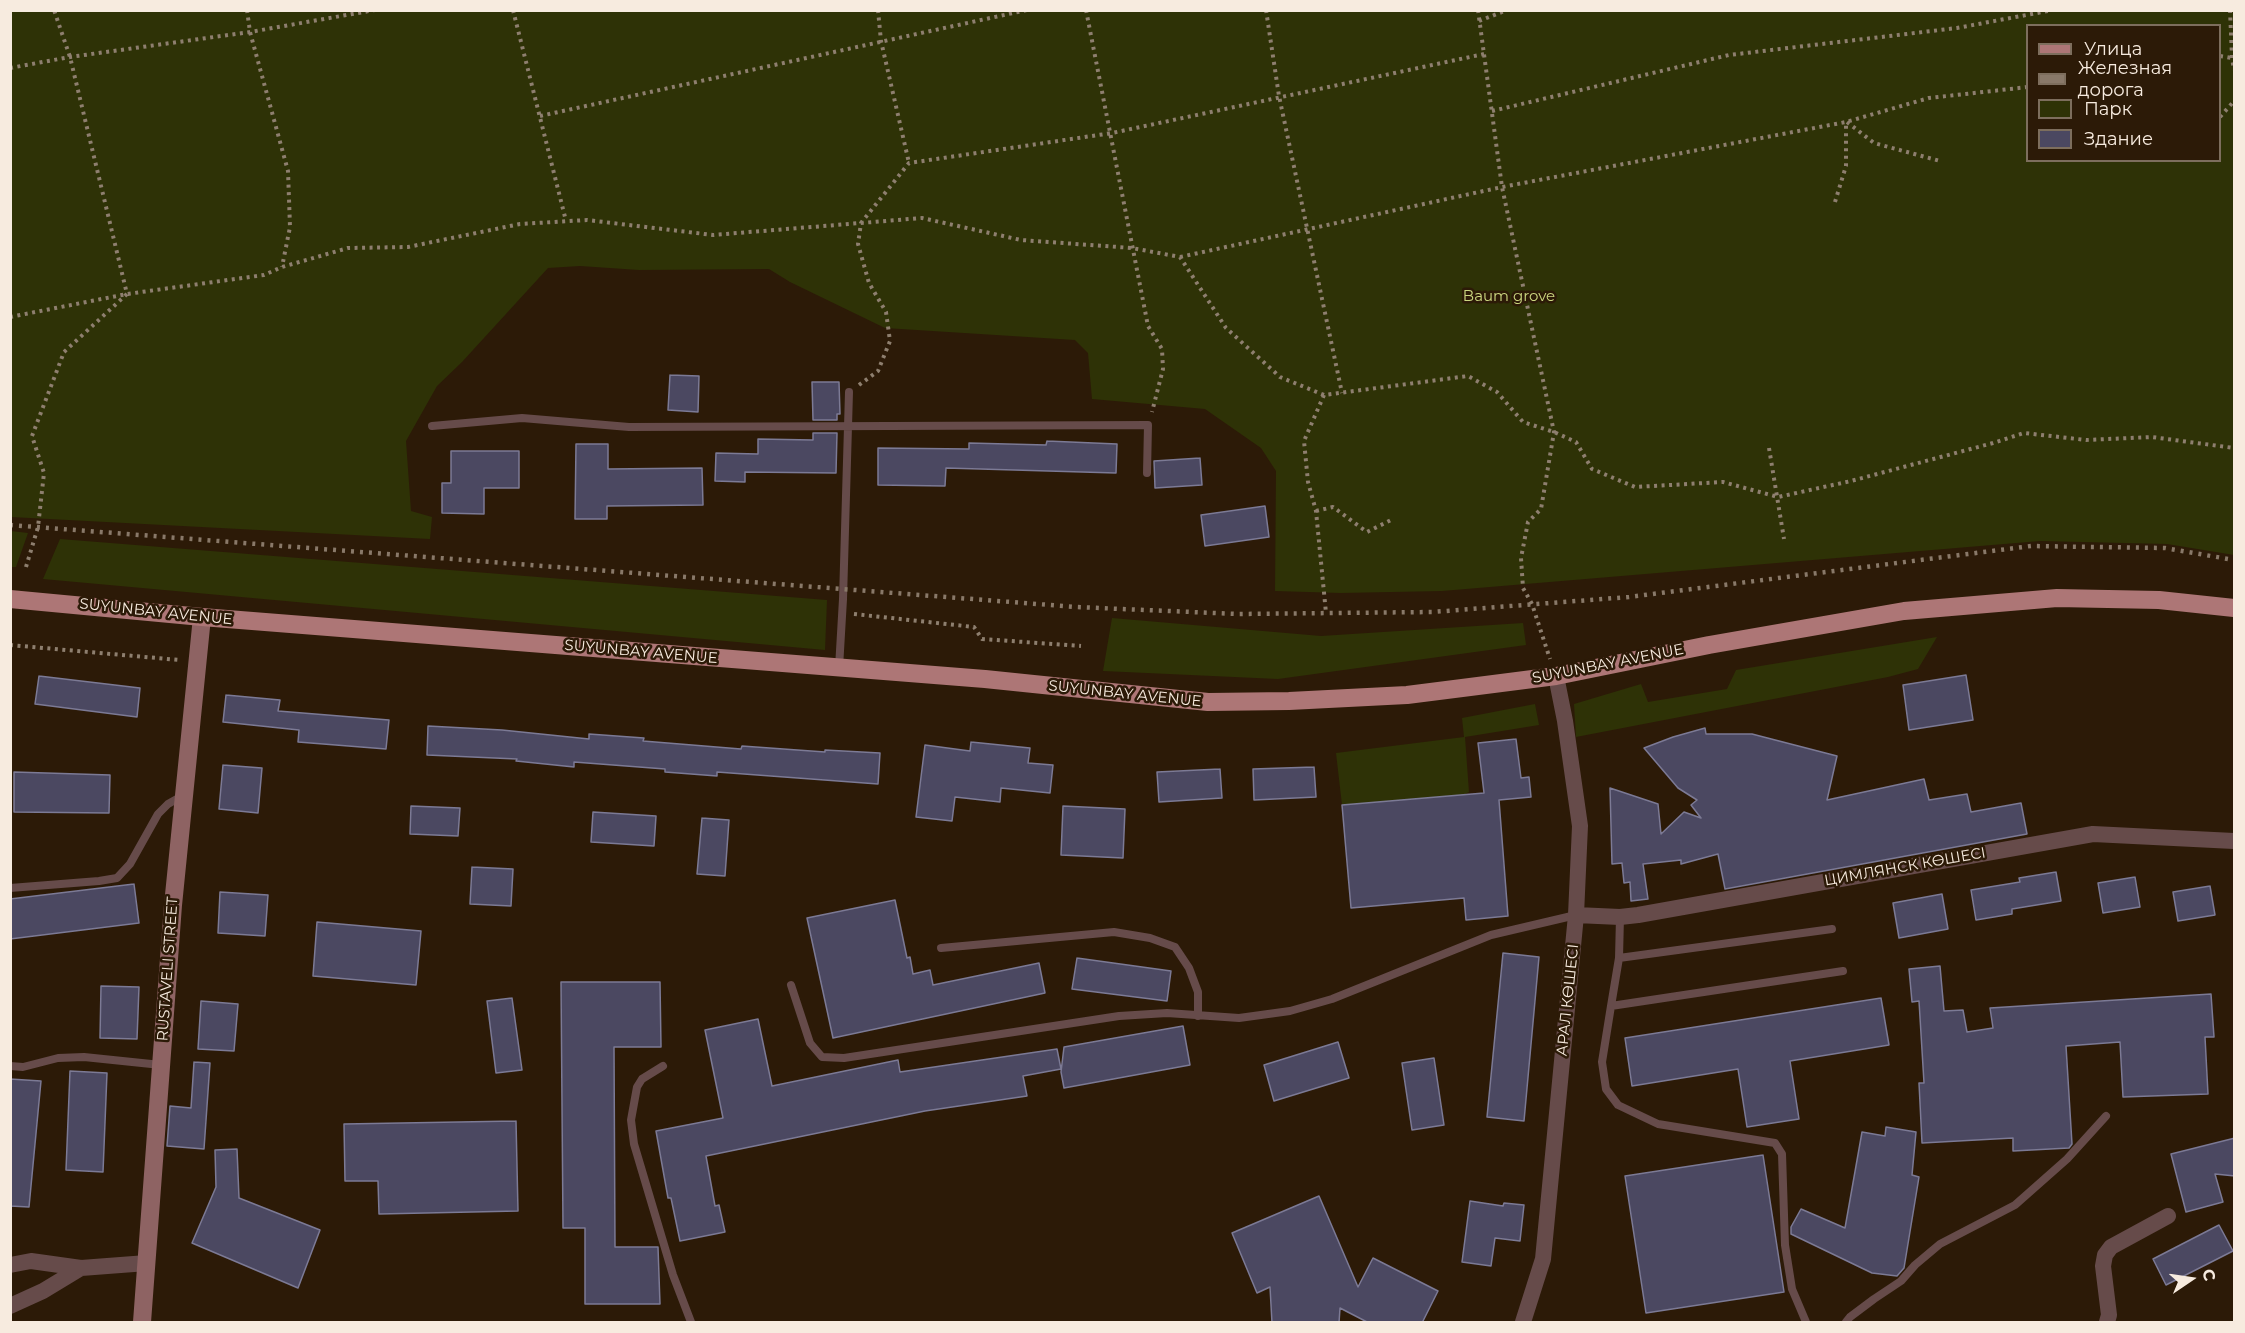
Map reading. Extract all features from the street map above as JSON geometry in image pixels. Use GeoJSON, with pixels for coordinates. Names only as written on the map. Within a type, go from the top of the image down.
{"type":"FeatureCollection","features":[{"type":"Feature","properties":{"kind":"main road","name":"SUYUNBAY AVENUE"},"geometry":{"type":"LineString","coordinates":[[10,599],[202,617],[985,679],[1208,702],[1288,701],[1407,695],[1556,675],[1904,610],[2057,598],[2159,600],[2235,608]]}},
{"type":"Feature","properties":{"kind":"street","name":"RUSTAVELI STREET"},"geometry":{"type":"LineString","coordinates":[[142,1323],[172,905],[202,617]]}},
{"type":"Feature","properties":{"kind":"street","name":"АРАЛ КӨШЕСІ"},"geometry":{"type":"LineString","coordinates":[[1523,1323],[1543,1259],[1576,915],[1580,826],[1566,721],[1556,675]]}},
{"type":"Feature","properties":{"kind":"street","name":"ЦИМЛЯНСК КӨШЕСІ"},"geometry":{"type":"LineString","coordinates":[[1576,915],[1620,917],[2093,834],[2235,841]]}},
{"type":"Feature","properties":{"kind":"street"},"geometry":{"type":"LineString","coordinates":[[2107,1323],[2109,1315],[2103,1266],[2104,1255],[2111,1247],[2168,1216]]}},
{"type":"Feature","properties":{"kind":"street"},"geometry":{"type":"LineString","coordinates":[[10,1265],[31,1261],[81,1268],[147,1263]]}},
{"type":"Feature","properties":{"kind":"street"},"geometry":{"type":"LineString","coordinates":[[10,1306],[43,1291],[81,1268]]}},
{"type":"Feature","properties":{"kind":"lane"},"geometry":{"type":"LineString","coordinates":[[838,668],[843,599],[849,392]]}},
{"type":"Feature","properties":{"kind":"lane"},"geometry":{"type":"LineString","coordinates":[[432,426],[522,418],[629,427],[1148,425],[1147,473]]}},
{"type":"Feature","properties":{"kind":"lane"},"geometry":{"type":"LineString","coordinates":[[10,888],[117,878],[130,864],[158,814],[168,804],[184,795]]}},
{"type":"Feature","properties":{"kind":"lane"},"geometry":{"type":"LineString","coordinates":[[791,985],[810,1043],[822,1057],[844,1058],[1119,1016],[1167,1013],[1239,1018],[1290,1011],[1332,999],[1491,935],[1576,915]]}},
{"type":"Feature","properties":{"kind":"lane"},"geometry":{"type":"LineString","coordinates":[[1620,917],[1619,958],[1602,1062],[1606,1089],[1618,1105],[1658,1124],[1775,1143],[1782,1154],[1785,1245],[1792,1289],[1806,1323]]}},
{"type":"Feature","properties":{"kind":"lane"},"geometry":{"type":"LineString","coordinates":[[1619,958],[1832,929]]}},
{"type":"Feature","properties":{"kind":"lane"},"geometry":{"type":"LineString","coordinates":[[941,948],[1114,932],[1150,938],[1175,947],[1189,968],[1198,992],[1198,1016]]}},
{"type":"Feature","properties":{"kind":"lane"},"geometry":{"type":"LineString","coordinates":[[1611,1006],[1843,970]]}},
{"type":"Feature","properties":{"kind":"lane"},"geometry":{"type":"LineString","coordinates":[[10,1066],[24,1067],[58,1058],[84,1057],[161,1065]]}},
{"type":"Feature","properties":{"kind":"lane"},"geometry":{"type":"LineString","coordinates":[[663,1066],[642,1079],[636,1087],[631,1120],[634,1144],[673,1275],[691,1323]]}},
{"type":"Feature","properties":{"kind":"lane"},"geometry":{"type":"LineString","coordinates":[[1846,1323],[1850,1317],[1901,1281],[1940,1244],[2015,1205],[2067,1159],[2106,1116]]}},
{"type":"Feature","properties":{"kind":"path"},"geometry":{"type":"LineString","coordinates":[[54,10],[70,57],[127,294]]}},
{"type":"Feature","properties":{"kind":"path"},"geometry":{"type":"LineString","coordinates":[[247,10],[250,32],[288,171],[290,227],[282,267]]}},
{"type":"Feature","properties":{"kind":"path"},"geometry":{"type":"LineString","coordinates":[[10,68],[70,57],[250,32],[375,10]]}},
{"type":"Feature","properties":{"kind":"path"},"geometry":{"type":"LineString","coordinates":[[513,10],[566,221]]}},
{"type":"Feature","properties":{"kind":"path"},"geometry":{"type":"LineString","coordinates":[[878,10],[881,41],[909,163]]}},
{"type":"Feature","properties":{"kind":"path"},"geometry":{"type":"LineString","coordinates":[[540,116],[1027,10]]}},
{"type":"Feature","properties":{"kind":"path"},"geometry":{"type":"LineString","coordinates":[[1086,10],[1112,133],[1148,326],[1162,349],[1164,369],[1148,425]]}},
{"type":"Feature","properties":{"kind":"path"},"geometry":{"type":"LineString","coordinates":[[1266,10],[1279,96],[1342,393]]}},
{"type":"Feature","properties":{"kind":"path"},"geometry":{"type":"LineString","coordinates":[[1478,10],[1502,187],[1554,432],[1542,509],[1528,522],[1521,558],[1523,588],[1532,604],[1556,675]]}},
{"type":"Feature","properties":{"kind":"path"},"geometry":{"type":"LineString","coordinates":[[1479,21],[1507,10]]}},
{"type":"Feature","properties":{"kind":"path"},"geometry":{"type":"LineString","coordinates":[[1492,111],[1729,56],[1957,28],[2053,10]]}},
{"type":"Feature","properties":{"kind":"path"},"geometry":{"type":"LineString","coordinates":[[2230,10],[2232,58],[2235,70]]}},
{"type":"Feature","properties":{"kind":"path"},"geometry":{"type":"LineString","coordinates":[[849,392],[878,371],[890,341],[886,312],[869,283],[858,244],[861,223],[909,163],[1112,133],[1484,54]]}},
{"type":"Feature","properties":{"kind":"path"},"geometry":{"type":"LineString","coordinates":[[2221,56],[2232,58]]}},
{"type":"Feature","properties":{"kind":"path"},"geometry":{"type":"LineString","coordinates":[[10,317],[127,294],[264,275],[282,267],[348,248],[408,247],[520,224],[566,221],[587,220],[713,235],[922,218],[1021,240],[1132,248],[1180,257],[1502,187],[1846,122],[1929,98],[2026,87]]}},
{"type":"Feature","properties":{"kind":"path"},"geometry":{"type":"LineString","coordinates":[[2221,116],[2235,101]]}},
{"type":"Feature","properties":{"kind":"path"},"geometry":{"type":"LineString","coordinates":[[1846,122],[1874,143],[1940,161]]}},
{"type":"Feature","properties":{"kind":"path"},"geometry":{"type":"LineString","coordinates":[[1835,202],[1846,166],[1846,122]]}},
{"type":"Feature","properties":{"kind":"path"},"geometry":{"type":"LineString","coordinates":[[1180,257],[1226,328],[1280,378],[1324,395],[1468,376],[1497,392],[1523,422],[1576,442],[1592,469],[1635,487],[1723,482],[1778,497],[1884,472],[2024,433],[2086,440],[2152,437],[2235,447]]}},
{"type":"Feature","properties":{"kind":"path"},"geometry":{"type":"LineString","coordinates":[[26,567],[38,527],[44,473],[32,436],[64,352],[127,294]]}},
{"type":"Feature","properties":{"kind":"path"},"geometry":{"type":"LineString","coordinates":[[1324,395],[1304,441],[1308,482],[1316,511],[1326,613]]}},
{"type":"Feature","properties":{"kind":"path"},"geometry":{"type":"LineString","coordinates":[[1769,448],[1784,539]]}},
{"type":"Feature","properties":{"kind":"path"},"geometry":{"type":"LineString","coordinates":[[1316,511],[1333,507],[1367,532],[1393,519]]}},
{"type":"Feature","properties":{"kind":"path"},"geometry":{"type":"LineString","coordinates":[[843,599],[854,614],[974,627],[982,639],[1081,646]]}},
{"type":"Feature","properties":{"kind":"path"},"geometry":{"type":"LineString","coordinates":[[10,645],[198,662]]}},
{"type":"Feature","properties":{"kind":"green space","name":"Baum grove"},"geometry":{"type":"Polygon","coordinates":[[[10,11],[2234,11],[2234,555],[2167,544],[2040,541],[1442,591],[1341,593],[1275,591],[1276,471],[1261,448],[1205,409],[1092,399],[1088,353],[1075,340],[885,328],[790,282],[769,269],[639,270],[580,266],[548,268],[437,386],[406,441],[411,511],[432,517],[430,539],[11,517],[10,11]]]}},
{"type":"Feature","properties":{"kind":"green space"},"geometry":{"type":"Polygon","coordinates":[[[11,531],[28,533],[16,567],[11,567],[11,531]]]}},
{"type":"Feature","properties":{"kind":"green space"},"geometry":{"type":"Polygon","coordinates":[[[60,539],[827,600],[825,650],[43,579],[60,539]]]}},
{"type":"Feature","properties":{"kind":"green space"},"geometry":{"type":"Polygon","coordinates":[[[1112,618],[1321,636],[1523,623],[1526,645],[1278,679],[1103,671],[1112,618]]]}},
{"type":"Feature","properties":{"kind":"green space"},"geometry":{"type":"Polygon","coordinates":[[[1937,637],[1918,669],[1888,677],[1576,737],[1574,704],[1641,684],[1648,702],[1727,689],[1736,670],[1937,637]]]}},
{"type":"Feature","properties":{"kind":"green space"},"geometry":{"type":"Polygon","coordinates":[[[1535,704],[1539,725],[1465,737],[1469,792],[1463,795],[1342,805],[1336,753],[1464,737],[1462,718],[1535,704]]]}},
{"type":"Feature","properties":{"kind":"building"},"geometry":{"type":"Polygon","coordinates":[[[670,375],[699,376],[698,412],[668,410],[670,375]]]}},
{"type":"Feature","properties":{"kind":"building"},"geometry":{"type":"Polygon","coordinates":[[[812,382],[839,382],[840,414],[837,414],[837,420],[813,420],[812,382]]]}},
{"type":"Feature","properties":{"kind":"building"},"geometry":{"type":"Polygon","coordinates":[[[813,433],[837,433],[836,473],[745,472],[745,482],[715,481],[716,453],[758,454],[758,439],[813,440],[813,433]]]}},
{"type":"Feature","properties":{"kind":"building"},"geometry":{"type":"Polygon","coordinates":[[[1047,441],[1117,444],[1116,473],[946,468],[945,486],[878,485],[878,448],[969,449],[969,443],[1046,445],[1047,441]]]}},
{"type":"Feature","properties":{"kind":"building"},"geometry":{"type":"Polygon","coordinates":[[[576,444],[608,444],[608,469],[702,468],[703,505],[607,506],[607,519],[575,519],[576,444]]]}},
{"type":"Feature","properties":{"kind":"building"},"geometry":{"type":"Polygon","coordinates":[[[451,451],[519,451],[519,488],[484,488],[484,514],[442,513],[442,483],[451,483],[451,451]]]}},
{"type":"Feature","properties":{"kind":"building"},"geometry":{"type":"Polygon","coordinates":[[[1200,458],[1202,485],[1155,488],[1154,461],[1200,458]]]}},
{"type":"Feature","properties":{"kind":"building"},"geometry":{"type":"Polygon","coordinates":[[[1265,506],[1269,537],[1205,546],[1201,515],[1265,506]]]}},
{"type":"Feature","properties":{"kind":"building"},"geometry":{"type":"Polygon","coordinates":[[[1966,675],[1973,720],[1909,730],[1903,685],[1966,675]]]}},
{"type":"Feature","properties":{"kind":"building"},"geometry":{"type":"Polygon","coordinates":[[[39,676],[140,688],[137,717],[35,704],[39,676]]]}},
{"type":"Feature","properties":{"kind":"building"},"geometry":{"type":"Polygon","coordinates":[[[226,695],[280,700],[278,711],[389,720],[386,749],[298,742],[299,730],[223,722],[226,695]]]}},
{"type":"Feature","properties":{"kind":"building"},"geometry":{"type":"Polygon","coordinates":[[[428,726],[502,730],[589,739],[589,734],[644,738],[643,741],[741,749],[742,746],[880,753],[878,784],[717,772],[717,776],[665,772],[665,769],[574,762],[574,767],[516,761],[517,759],[427,755],[428,726]]]}},
{"type":"Feature","properties":{"kind":"building"},"geometry":{"type":"Polygon","coordinates":[[[1705,728],[1706,734],[1752,734],[1837,756],[1827,800],[1924,779],[1929,800],[1967,794],[1971,812],[2021,803],[2027,834],[1725,889],[1718,854],[1681,864],[1681,860],[1643,864],[1648,899],[1631,901],[1630,882],[1624,883],[1622,863],[1612,864],[1610,788],[1658,804],[1661,834],[1684,812],[1701,818],[1691,805],[1697,800],[1678,788],[1644,748],[1705,728]]]}},
{"type":"Feature","properties":{"kind":"building"},"geometry":{"type":"Polygon","coordinates":[[[1516,739],[1521,778],[1529,777],[1531,797],[1499,800],[1508,916],[1466,920],[1464,898],[1351,908],[1342,805],[1484,793],[1478,743],[1516,739]]]}},
{"type":"Feature","properties":{"kind":"building"},"geometry":{"type":"Polygon","coordinates":[[[971,742],[1030,748],[1028,763],[1053,765],[1050,793],[1001,788],[1000,802],[955,797],[952,821],[916,817],[925,745],[970,751],[971,742]]]}},
{"type":"Feature","properties":{"kind":"building"},"geometry":{"type":"Polygon","coordinates":[[[223,765],[262,768],[258,813],[219,809],[223,765]]]}},
{"type":"Feature","properties":{"kind":"building"},"geometry":{"type":"Polygon","coordinates":[[[1314,767],[1316,797],[1254,800],[1253,769],[1314,767]]]}},
{"type":"Feature","properties":{"kind":"building"},"geometry":{"type":"Polygon","coordinates":[[[1220,769],[1222,798],[1159,802],[1157,772],[1220,769]]]}},
{"type":"Feature","properties":{"kind":"building"},"geometry":{"type":"Polygon","coordinates":[[[14,772],[110,775],[109,813],[14,812],[14,772]]]}},
{"type":"Feature","properties":{"kind":"building"},"geometry":{"type":"Polygon","coordinates":[[[411,806],[460,808],[458,836],[410,834],[411,806]]]}},
{"type":"Feature","properties":{"kind":"building"},"geometry":{"type":"Polygon","coordinates":[[[1063,806],[1125,809],[1123,858],[1061,855],[1063,806]]]}},
{"type":"Feature","properties":{"kind":"building"},"geometry":{"type":"Polygon","coordinates":[[[593,812],[656,816],[654,846],[591,842],[593,812]]]}},
{"type":"Feature","properties":{"kind":"building"},"geometry":{"type":"Polygon","coordinates":[[[702,818],[729,820],[725,876],[697,874],[702,818]]]}},
{"type":"Feature","properties":{"kind":"building"},"geometry":{"type":"Polygon","coordinates":[[[472,867],[513,869],[511,906],[470,904],[472,867]]]}},
{"type":"Feature","properties":{"kind":"building"},"geometry":{"type":"Polygon","coordinates":[[[2056,872],[2061,901],[2012,909],[2012,914],[1976,920],[1971,890],[2020,882],[2019,878],[2056,872]]]}},
{"type":"Feature","properties":{"kind":"building"},"geometry":{"type":"Polygon","coordinates":[[[2135,877],[2140,907],[2103,913],[2098,883],[2135,877]]]}},
{"type":"Feature","properties":{"kind":"building"},"geometry":{"type":"Polygon","coordinates":[[[134,884],[139,923],[10,939],[10,899],[134,884]]]}},
{"type":"Feature","properties":{"kind":"building"},"geometry":{"type":"Polygon","coordinates":[[[2210,886],[2215,915],[2178,921],[2173,892],[2210,886]]]}},
{"type":"Feature","properties":{"kind":"building"},"geometry":{"type":"Polygon","coordinates":[[[220,892],[268,895],[265,936],[218,933],[220,892]]]}},
{"type":"Feature","properties":{"kind":"building"},"geometry":{"type":"Polygon","coordinates":[[[1942,894],[1948,929],[1899,938],[1893,903],[1942,894]]]}},
{"type":"Feature","properties":{"kind":"building"},"geometry":{"type":"Polygon","coordinates":[[[895,900],[907,958],[910,957],[913,974],[930,970],[933,985],[1039,963],[1045,993],[833,1038],[807,918],[895,900]]]}},
{"type":"Feature","properties":{"kind":"building"},"geometry":{"type":"Polygon","coordinates":[[[317,922],[421,931],[416,985],[313,976],[317,922]]]}},
{"type":"Feature","properties":{"kind":"building"},"geometry":{"type":"Polygon","coordinates":[[[1503,953],[1539,957],[1524,1121],[1487,1117],[1503,953]]]}},
{"type":"Feature","properties":{"kind":"building"},"geometry":{"type":"Polygon","coordinates":[[[1077,958],[1171,971],[1167,1001],[1072,989],[1077,958]]]}},
{"type":"Feature","properties":{"kind":"building"},"geometry":{"type":"Polygon","coordinates":[[[1940,966],[1944,1011],[1963,1010],[1967,1032],[1993,1028],[1990,1008],[2211,994],[2214,1037],[2205,1037],[2208,1094],[2123,1097],[2120,1042],[2066,1046],[2072,1144],[2069,1148],[2013,1151],[2013,1138],[1922,1143],[1919,1083],[1924,1083],[1919,1001],[1912,1002],[1909,969],[1940,966]]]}},
{"type":"Feature","properties":{"kind":"building"},"geometry":{"type":"Polygon","coordinates":[[[561,982],[660,982],[661,1047],[614,1047],[615,1247],[658,1247],[660,1304],[585,1304],[585,1228],[563,1228],[561,982]]]}},
{"type":"Feature","properties":{"kind":"building"},"geometry":{"type":"Polygon","coordinates":[[[101,986],[139,987],[137,1039],[100,1038],[101,986]]]}},
{"type":"Feature","properties":{"kind":"building"},"geometry":{"type":"Polygon","coordinates":[[[512,998],[522,1070],[496,1073],[487,1001],[512,998]]]}},
{"type":"Feature","properties":{"kind":"building"},"geometry":{"type":"Polygon","coordinates":[[[1881,998],[1889,1045],[1790,1061],[1799,1119],[1747,1127],[1738,1069],[1632,1086],[1625,1038],[1881,998]]]}},
{"type":"Feature","properties":{"kind":"building"},"geometry":{"type":"Polygon","coordinates":[[[201,1001],[238,1004],[234,1051],[198,1049],[201,1001]]]}},
{"type":"Feature","properties":{"kind":"building"},"geometry":{"type":"Polygon","coordinates":[[[758,1019],[772,1086],[898,1060],[900,1072],[1057,1049],[1061,1069],[1023,1076],[1027,1096],[925,1111],[706,1156],[715,1206],[719,1205],[725,1232],[680,1241],[671,1198],[668,1198],[656,1131],[723,1118],[705,1030],[758,1019]]]}},
{"type":"Feature","properties":{"kind":"building"},"geometry":{"type":"Polygon","coordinates":[[[1183,1026],[1190,1065],[1064,1088],[1061,1072],[1064,1047],[1183,1026]]]}},
{"type":"Feature","properties":{"kind":"building"},"geometry":{"type":"Polygon","coordinates":[[[1338,1042],[1349,1078],[1274,1101],[1264,1065],[1338,1042]]]}},
{"type":"Feature","properties":{"kind":"building"},"geometry":{"type":"Polygon","coordinates":[[[1434,1058],[1444,1125],[1412,1130],[1402,1063],[1434,1058]]]}},
{"type":"Feature","properties":{"kind":"building"},"geometry":{"type":"Polygon","coordinates":[[[194,1062],[210,1063],[204,1149],[167,1146],[170,1106],[191,1108],[194,1062]]]}},
{"type":"Feature","properties":{"kind":"building"},"geometry":{"type":"Polygon","coordinates":[[[70,1071],[107,1073],[103,1172],[66,1170],[70,1071]]]}},
{"type":"Feature","properties":{"kind":"building"},"geometry":{"type":"Polygon","coordinates":[[[10,1079],[41,1081],[29,1207],[10,1206],[10,1079]]]}},
{"type":"Feature","properties":{"kind":"building"},"geometry":{"type":"Polygon","coordinates":[[[516,1121],[518,1211],[379,1214],[378,1181],[345,1181],[344,1124],[516,1121]]]}},
{"type":"Feature","properties":{"kind":"building"},"geometry":{"type":"Polygon","coordinates":[[[1886,1127],[1916,1132],[1912,1175],[1919,1177],[1904,1268],[1897,1276],[1872,1273],[1791,1234],[1791,1227],[1801,1209],[1845,1228],[1862,1132],[1885,1136],[1886,1127]]]}},
{"type":"Feature","properties":{"kind":"building"},"geometry":{"type":"Polygon","coordinates":[[[2235,1138],[2235,1176],[2215,1174],[2223,1202],[2186,1212],[2171,1154],[2235,1138]]]}},
{"type":"Feature","properties":{"kind":"building"},"geometry":{"type":"Polygon","coordinates":[[[237,1149],[239,1198],[320,1230],[298,1288],[192,1243],[216,1187],[215,1150],[237,1149]]]}},
{"type":"Feature","properties":{"kind":"building"},"geometry":{"type":"Polygon","coordinates":[[[1763,1155],[1784,1292],[1646,1313],[1625,1176],[1763,1155]]]}},
{"type":"Feature","properties":{"kind":"building"},"geometry":{"type":"Polygon","coordinates":[[[1319,1196],[1358,1287],[1373,1258],[1438,1291],[1422,1323],[1369,1323],[1340,1308],[1339,1323],[1272,1323],[1270,1287],[1257,1293],[1232,1233],[1319,1196]]]}},
{"type":"Feature","properties":{"kind":"building"},"geometry":{"type":"Polygon","coordinates":[[[1470,1201],[1503,1206],[1504,1203],[1524,1205],[1520,1241],[1495,1238],[1491,1266],[1462,1262],[1470,1201]]]}},
{"type":"Feature","properties":{"kind":"building"},"geometry":{"type":"Polygon","coordinates":[[[2219,1225],[2233,1251],[2166,1285],[2153,1259],[2219,1225]]]}},
{"type":"Feature","properties":{"kind":"railway"},"geometry":{"type":"LineString","coordinates":[[10,525],[1076,607],[1238,614],[1432,612],[1629,597],[2031,546],[2165,548],[2234,560]]}}]}
